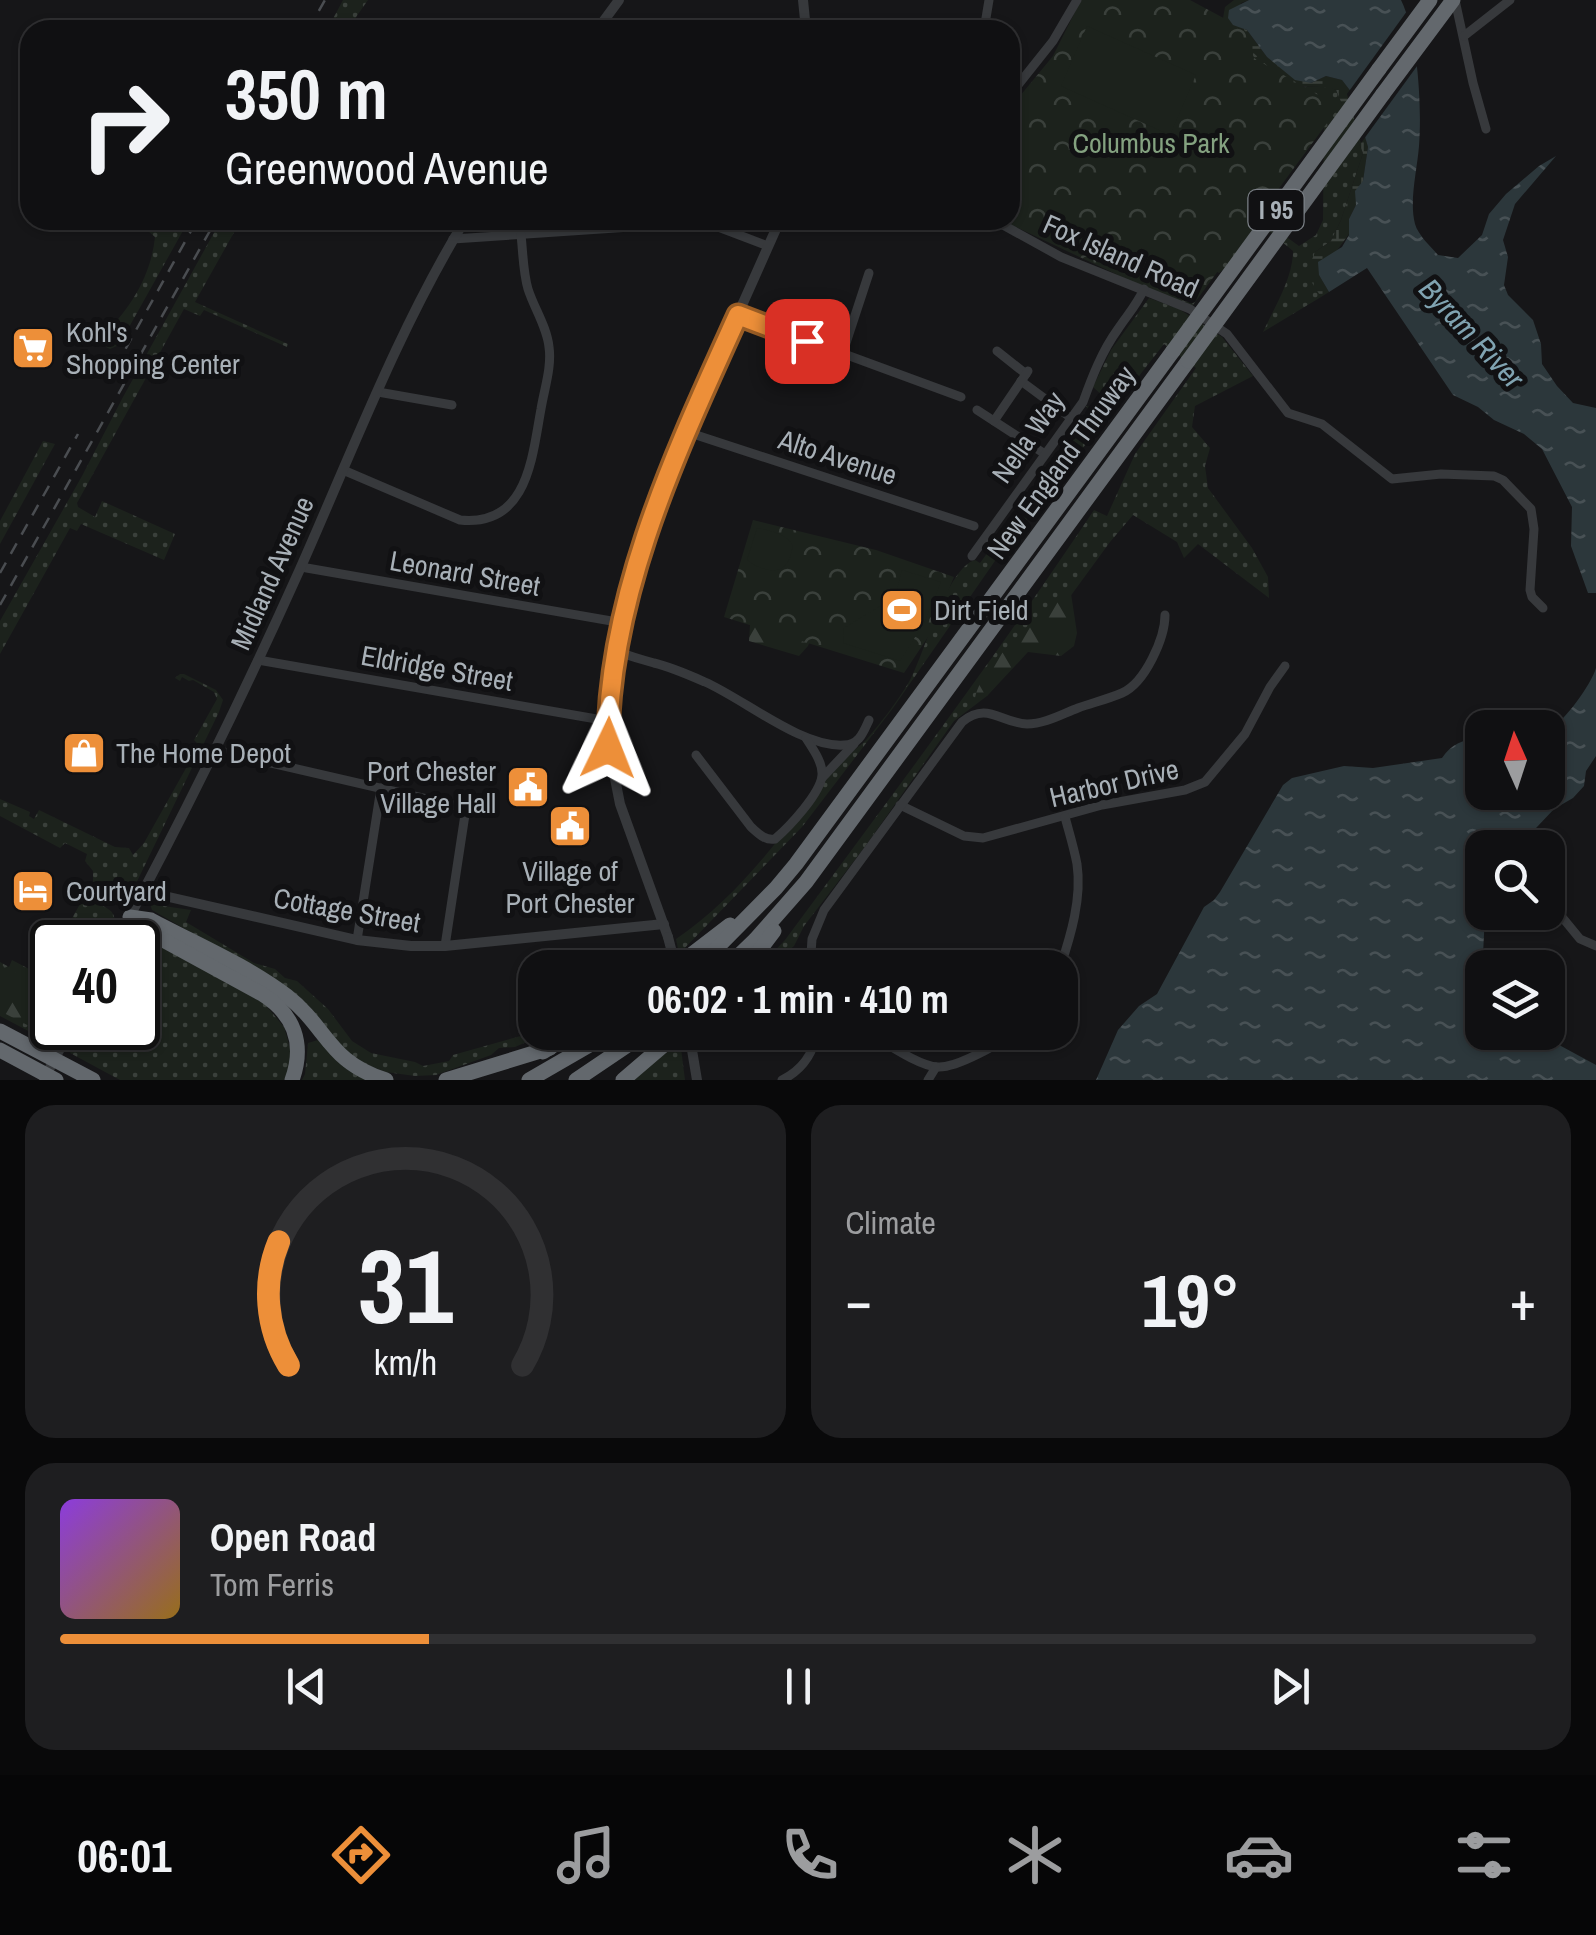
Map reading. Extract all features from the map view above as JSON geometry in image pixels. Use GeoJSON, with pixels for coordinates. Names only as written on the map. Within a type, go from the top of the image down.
{"type":"FeatureCollection","features":[{"type":"Feature","properties":{"kind":"highway","name":"New England Thruway"},"geometry":{"type":"LineString","coordinates":[[715,950],[776,888],[816,838],[1430,0]]}},
{"type":"Feature","properties":{"kind":"highway","name":"New England Thruway"},"geometry":{"type":"LineString","coordinates":[[745,950],[806,882],[1454,0]]}},
{"type":"Feature","properties":{"kind":"highway"},"geometry":{"type":"LineString","coordinates":[[760,950],[806,882]]}},
{"type":"Feature","properties":{"kind":"highway"},"geometry":{"type":"LineString","coordinates":[[698,950],[776,888]]}},
{"type":"Feature","properties":{"kind":"highway"},"geometry":{"type":"LineString","coordinates":[[130,916],[140,928],[262,994],[280,1008],[298,1039],[298,1060],[292,1080]]}},
{"type":"Feature","properties":{"kind":"highway"},"geometry":{"type":"LineString","coordinates":[[130,916],[151,920],[264,981],[294,1002],[346,1061],[386,1080]]}},
{"type":"Feature","properties":{"kind":"highway"},"geometry":{"type":"LineString","coordinates":[[0,1031],[93,1080]]}},
{"type":"Feature","properties":{"kind":"highway"},"geometry":{"type":"LineString","coordinates":[[0,1050],[56,1080]]}},
{"type":"Feature","properties":{"kind":"highway"},"geometry":{"type":"LineString","coordinates":[[446,1080],[544,1050]]}},
{"type":"Feature","properties":{"kind":"highway"},"geometry":{"type":"LineString","coordinates":[[485,1080],[546,1050]]}},
{"type":"Feature","properties":{"kind":"highway"},"geometry":{"type":"LineString","coordinates":[[529,1080],[581,1050]]}},
{"type":"Feature","properties":{"kind":"highway"},"geometry":{"type":"LineString","coordinates":[[576,1080],[620,1050]]}},
{"type":"Feature","properties":{"kind":"highway"},"geometry":{"type":"LineString","coordinates":[[622,1080],[658,1050]]}},
{"type":"Feature","properties":{"kind":"street"},"geometry":{"type":"LineString","coordinates":[[1020,81],[1052,41],[1077,0]]}},
{"type":"Feature","properties":{"kind":"street"},"geometry":{"type":"LineString","coordinates":[[1454,0],[1486,128]]}},
{"type":"Feature","properties":{"kind":"street"},"geometry":{"type":"LineString","coordinates":[[1464,36],[1510,0]]}},
{"type":"Feature","properties":{"kind":"street","name":"Midland Avenue"},"geometry":{"type":"LineString","coordinates":[[128,920],[215,750],[424,293],[459,230]]}},
{"type":"Feature","properties":{"kind":"street"},"geometry":{"type":"LineString","coordinates":[[454,239],[582,230]]}},
{"type":"Feature","properties":{"kind":"street"},"geometry":{"type":"LineString","coordinates":[[726,230],[768,246]]}},
{"type":"Feature","properties":{"kind":"street"},"geometry":{"type":"LineString","coordinates":[[671,950],[620,804],[608,748],[618,652],[633,582],[655,512],[775,230]]}},
{"type":"Feature","properties":{"kind":"street","name":"Fox Island Road"},"geometry":{"type":"LineString","coordinates":[[1012,230],[1061,257],[1190,309],[1227,334],[1288,414],[1322,424],[1392,479],[1441,474],[1494,476],[1503,480],[1531,509],[1534,529],[1530,590],[1543,608]]}},
{"type":"Feature","properties":{"kind":"street"},"geometry":{"type":"LineString","coordinates":[[343,470],[460,520],[491,517],[521,491],[530,466],[550,355],[528,288],[521,234]]}},
{"type":"Feature","properties":{"kind":"street"},"geometry":{"type":"LineString","coordinates":[[842,354],[869,273]]}},
{"type":"Feature","properties":{"kind":"street","name":"Nella Way"},"geometry":{"type":"LineString","coordinates":[[972,556],[1083,402],[1109,344],[1144,289]]}},
{"type":"Feature","properties":{"kind":"street"},"geometry":{"type":"LineString","coordinates":[[738,315],[961,397]]}},
{"type":"Feature","properties":{"kind":"street"},"geometry":{"type":"LineString","coordinates":[[997,351],[1071,418]]}},
{"type":"Feature","properties":{"kind":"street"},"geometry":{"type":"LineString","coordinates":[[994,421],[1025,375]]}},
{"type":"Feature","properties":{"kind":"street"},"geometry":{"type":"LineString","coordinates":[[378,392],[452,405]]}},
{"type":"Feature","properties":{"kind":"street"},"geometry":{"type":"LineString","coordinates":[[977,410],[1045,454]]}},
{"type":"Feature","properties":{"kind":"street","name":"Alto Avenue"},"geometry":{"type":"LineString","coordinates":[[688,432],[974,526]]}},
{"type":"Feature","properties":{"kind":"street","name":"Leonard Street"},"geometry":{"type":"LineString","coordinates":[[300,567],[623,623]]}},
{"type":"Feature","properties":{"kind":"street"},"geometry":{"type":"LineString","coordinates":[[811,950],[824,910],[956,728],[974,714],[988,713],[1020,723],[1041,722],[1128,689],[1140,677],[1162,639],[1166,615]]}},
{"type":"Feature","properties":{"kind":"street"},"geometry":{"type":"LineString","coordinates":[[618,652],[708,683],[806,738],[827,745],[854,743],[869,720]]}},
{"type":"Feature","properties":{"kind":"street","name":"Eldridge Street"},"geometry":{"type":"LineString","coordinates":[[258,660],[608,722]]}},
{"type":"Feature","properties":{"kind":"street","name":"Harbor Drive"},"geometry":{"type":"LineString","coordinates":[[900,805],[972,838],[992,837],[1102,805],[1185,790],[1205,782],[1245,734],[1285,666]]}},
{"type":"Feature","properties":{"kind":"street"},"geometry":{"type":"LineString","coordinates":[[806,738],[820,763],[822,778]]}},
{"type":"Feature","properties":{"kind":"street"},"geometry":{"type":"LineString","coordinates":[[696,755],[751,827],[770,840],[779,836],[807,804],[822,778],[854,743]]}},
{"type":"Feature","properties":{"kind":"street"},"geometry":{"type":"LineString","coordinates":[[215,750],[466,808],[445,946]]}},
{"type":"Feature","properties":{"kind":"street"},"geometry":{"type":"LineString","coordinates":[[357,940],[381,788]]}},
{"type":"Feature","properties":{"kind":"street"},"geometry":{"type":"LineString","coordinates":[[1065,817],[1078,882],[1065,950]]}},
{"type":"Feature","properties":{"kind":"street","name":"Cottage Street"},"geometry":{"type":"LineString","coordinates":[[147,888],[160,895],[357,940],[411,946],[664,924]]}},
{"type":"Feature","properties":{"kind":"street"},"geometry":{"type":"LineString","coordinates":[[1565,921],[1580,939],[1596,946]]}},
{"type":"Feature","properties":{"kind":"street"},"geometry":{"type":"LineString","coordinates":[[44,1080],[60,1050]]}},
{"type":"Feature","properties":{"kind":"street"},"geometry":{"type":"LineString","coordinates":[[692,1050],[697,1080]]}},
{"type":"Feature","properties":{"kind":"street"},"geometry":{"type":"LineString","coordinates":[[787,1079],[812,1050]]}},
{"type":"Feature","properties":{"kind":"street"},"geometry":{"type":"LineString","coordinates":[[902,1050],[936,1067],[958,1062],[982,1050]]}},
{"type":"Feature","properties":{"kind":"street"},"geometry":{"type":"LineString","coordinates":[[928,1080],[936,1067]]}},
{"type":"Feature","properties":{"kind":"green space"},"geometry":{"type":"Polygon","coordinates":[[[343,0],[368,0],[354,20],[332,20],[343,0]]]}},
{"type":"Feature","properties":{"kind":"green space","name":"Columbus Park"},"geometry":{"type":"Polygon","coordinates":[[[1081,0],[1190,0],[1244,29],[1254,58],[1339,107],[1190,309],[1020,229],[1020,96],[1053,56],[1081,0]]]}},
{"type":"Feature","properties":{"kind":"green space"},"geometry":{"type":"Polygon","coordinates":[[[1234,0],[1249,0],[1241,3],[1233,25],[1247,30],[1267,57],[1311,83],[1326,76],[1342,80],[1352,93],[1368,147],[1363,181],[1349,219],[1349,234],[1319,275],[1329,292],[1321,297],[1311,281],[1309,267],[1315,252],[1331,241],[1341,220],[1363,153],[1336,90],[1284,81],[1222,24],[1225,7],[1234,0]]]}},
{"type":"Feature","properties":{"kind":"green space"},"geometry":{"type":"Polygon","coordinates":[[[1087,26],[1196,75],[1170,135],[1061,86],[1087,26]]]}},
{"type":"Feature","properties":{"kind":"green space"},"geometry":{"type":"Polygon","coordinates":[[[1191,26],[1231,30],[1284,81],[1296,87],[1327,86],[1336,90],[1363,153],[1331,241],[1315,252],[1311,279],[1321,297],[1263,332],[1286,282],[1293,251],[1270,232],[1219,273],[1194,256],[1248,209],[1299,246],[1316,235],[1323,220],[1324,110],[1191,26]]]}},
{"type":"Feature","properties":{"kind":"green space"},"geometry":{"type":"Polygon","coordinates":[[[147,230],[183,230],[119,345],[110,349],[101,337],[137,292],[149,265],[155,237],[147,230]]]}},
{"type":"Feature","properties":{"kind":"green space"},"geometry":{"type":"Polygon","coordinates":[[[215,230],[235,230],[195,302],[288,344],[287,347],[204,310],[200,316],[184,309],[77,503],[95,517],[102,501],[175,534],[164,560],[81,524],[77,531],[70,528],[0,654],[0,621],[215,230]]]}},
{"type":"Feature","properties":{"kind":"green space"},"geometry":{"type":"Polygon","coordinates":[[[1149,298],[1179,309],[1222,337],[1253,376],[1195,406],[1192,427],[1210,448],[1205,466],[1208,488],[1252,548],[1268,577],[1269,598],[1198,544],[1184,558],[1177,542],[1133,515],[987,696],[954,721],[804,926],[794,946],[775,950],[903,780],[1094,510],[1107,516],[1135,454],[1196,368],[1164,344],[997,558],[893,708],[802,827],[683,950],[678,950],[676,939],[743,880],[837,765],[866,740],[897,701],[955,578],[975,560],[980,563],[1022,506],[1017,500],[1021,495],[1028,498],[1065,449],[1059,444],[1062,439],[1070,442],[1091,413],[1086,406],[1094,408],[1104,397],[1093,387],[1111,350],[1149,298]]]}},
{"type":"Feature","properties":{"kind":"green space"},"geometry":{"type":"Polygon","coordinates":[[[43,441],[55,444],[0,544],[0,521],[43,441]]]}},
{"type":"Feature","properties":{"kind":"green space"},"geometry":{"type":"Polygon","coordinates":[[[753,520],[876,550],[954,577],[930,634],[904,673],[724,617],[753,520]]]}},
{"type":"Feature","properties":{"kind":"green space"},"geometry":{"type":"Polygon","coordinates":[[[757,528],[782,535],[793,546],[789,559],[778,570],[767,570],[747,560],[757,528]]]}},
{"type":"Feature","properties":{"kind":"green space","name":"Dirt Field"},"geometry":{"type":"Polygon","coordinates":[[[902,570],[941,582],[924,623],[900,661],[843,643],[844,628],[895,597],[902,570]]]}},
{"type":"Feature","properties":{"kind":"green space"},"geometry":{"type":"Polygon","coordinates":[[[1070,587],[1077,633],[1074,646],[1061,656],[1028,652],[987,696],[975,698],[1001,654],[1070,587]]]}},
{"type":"Feature","properties":{"kind":"green space"},"geometry":{"type":"Polygon","coordinates":[[[758,620],[812,636],[808,646],[799,656],[749,641],[750,625],[758,620]]]}},
{"type":"Feature","properties":{"kind":"green space"},"geometry":{"type":"Polygon","coordinates":[[[180,674],[216,690],[223,700],[128,900],[122,903],[93,887],[93,871],[85,861],[87,854],[65,843],[60,848],[0,816],[0,799],[30,812],[34,819],[39,810],[115,847],[129,848],[133,855],[144,843],[199,745],[194,740],[217,699],[214,692],[193,680],[175,678],[180,674]]]}},
{"type":"Feature","properties":{"kind":"green space"},"geometry":{"type":"Polygon","coordinates":[[[86,901],[104,907],[114,920],[71,920],[86,901]]]}},
{"type":"Feature","properties":{"kind":"green space"},"geometry":{"type":"Polygon","coordinates":[[[150,904],[191,910],[186,922],[254,963],[297,981],[328,1009],[352,1041],[371,1053],[423,1066],[518,1037],[518,1046],[499,1048],[491,1055],[436,1075],[386,1072],[360,1062],[274,980],[152,910],[150,904]]]}},
{"type":"Feature","properties":{"kind":"green space"},"geometry":{"type":"Polygon","coordinates":[[[160,945],[264,1003],[284,1027],[291,1051],[284,1080],[120,1080],[70,1053],[160,1050],[160,945]]]}},
{"type":"Feature","properties":{"kind":"green space"},"geometry":{"type":"Polygon","coordinates":[[[12,960],[30,969],[30,1032],[0,1016],[0,962],[9,967],[12,960]]]}},
{"type":"Feature","properties":{"kind":"green space"},"geometry":{"type":"Polygon","coordinates":[[[0,965],[30,979],[30,1026],[0,1011],[0,965]]]}},
{"type":"Feature","properties":{"kind":"green space"},"geometry":{"type":"Polygon","coordinates":[[[318,1040],[343,1064],[372,1080],[302,1080],[308,1043],[318,1040]]]}},
{"type":"Feature","properties":{"kind":"green space"},"geometry":{"type":"Polygon","coordinates":[[[669,1050],[681,1050],[685,1080],[633,1080],[669,1050]]]}},
{"type":"Feature","properties":{"kind":"water","name":"Byram River"},"geometry":{"type":"Polygon","coordinates":[[[1249,0],[1401,0],[1415,51],[1419,92],[1413,215],[1419,232],[1438,255],[1458,258],[1482,235],[1489,214],[1506,194],[1556,156],[1515,204],[1503,240],[1508,257],[1504,285],[1508,295],[1533,320],[1541,344],[1542,364],[1557,386],[1573,403],[1596,408],[1596,593],[1588,593],[1571,546],[1572,507],[1542,449],[1524,434],[1453,395],[1367,268],[1329,292],[1319,275],[1318,262],[1342,247],[1349,235],[1355,191],[1363,181],[1368,147],[1352,93],[1342,80],[1326,76],[1311,83],[1295,80],[1267,57],[1247,30],[1233,25],[1228,18],[1229,10],[1249,0]]]}},
{"type":"Feature","properties":{"kind":"water"},"geometry":{"type":"Polygon","coordinates":[[[1596,668],[1596,756],[1586,771],[1584,786],[1565,803],[1565,716],[1596,668]]]}},
{"type":"Feature","properties":{"kind":"water"},"geometry":{"type":"Polygon","coordinates":[[[1465,740],[1465,810],[1553,810],[1534,830],[1465,830],[1465,930],[1484,930],[1483,950],[1465,950],[1465,1050],[1565,1048],[1596,1065],[1596,1080],[1096,1080],[1118,1030],[1139,1006],[1157,994],[1204,907],[1220,892],[1283,785],[1292,778],[1344,766],[1373,768],[1442,758],[1465,740]]]}},
{"type":"Feature","properties":{"kind":"pier"},"geometry":{"type":"Polygon","coordinates":[[[1410,7],[1420,62],[1361,143],[1347,94],[1410,7]]]}},
{"type":"Feature","properties":{"kind":"railway"},"geometry":{"type":"LineString","coordinates":[[314,20],[325,0]]}},
{"type":"Feature","properties":{"kind":"railway"},"geometry":{"type":"LineString","coordinates":[[115,368],[191,230]]}},
{"type":"Feature","properties":{"kind":"railway"},"geometry":{"type":"LineString","coordinates":[[0,605],[210,230]]}},
{"type":"Feature","properties":{"kind":"railway"},"geometry":{"type":"LineString","coordinates":[[0,573],[78,434]]}},
{"type":"Feature","properties":{"kind":"place","name":"Kohl's Shopping Center"},"geometry":{"type":"Point","coordinates":[33,348]}},
{"type":"Feature","properties":{"kind":"place","name":"Dirt Field"},"geometry":{"type":"Point","coordinates":[902,610]}},
{"type":"Feature","properties":{"kind":"place","name":"The Home Depot"},"geometry":{"type":"Point","coordinates":[84,753]}},
{"type":"Feature","properties":{"kind":"place","name":"Port Chester Village Hall"},"geometry":{"type":"Point","coordinates":[528,787]}},
{"type":"Feature","properties":{"kind":"place","name":"Village of Port Chester"},"geometry":{"type":"Point","coordinates":[570,826]}},
{"type":"Feature","properties":{"kind":"place","name":"Courtyard"},"geometry":{"type":"Point","coordinates":[33,891]}},
{"type":"Feature","properties":{"kind":"route"},"geometry":{"type":"LineString","coordinates":[[608,748],[608,708],[626,605],[664,488],[738,315],[807,341]]}}]}
